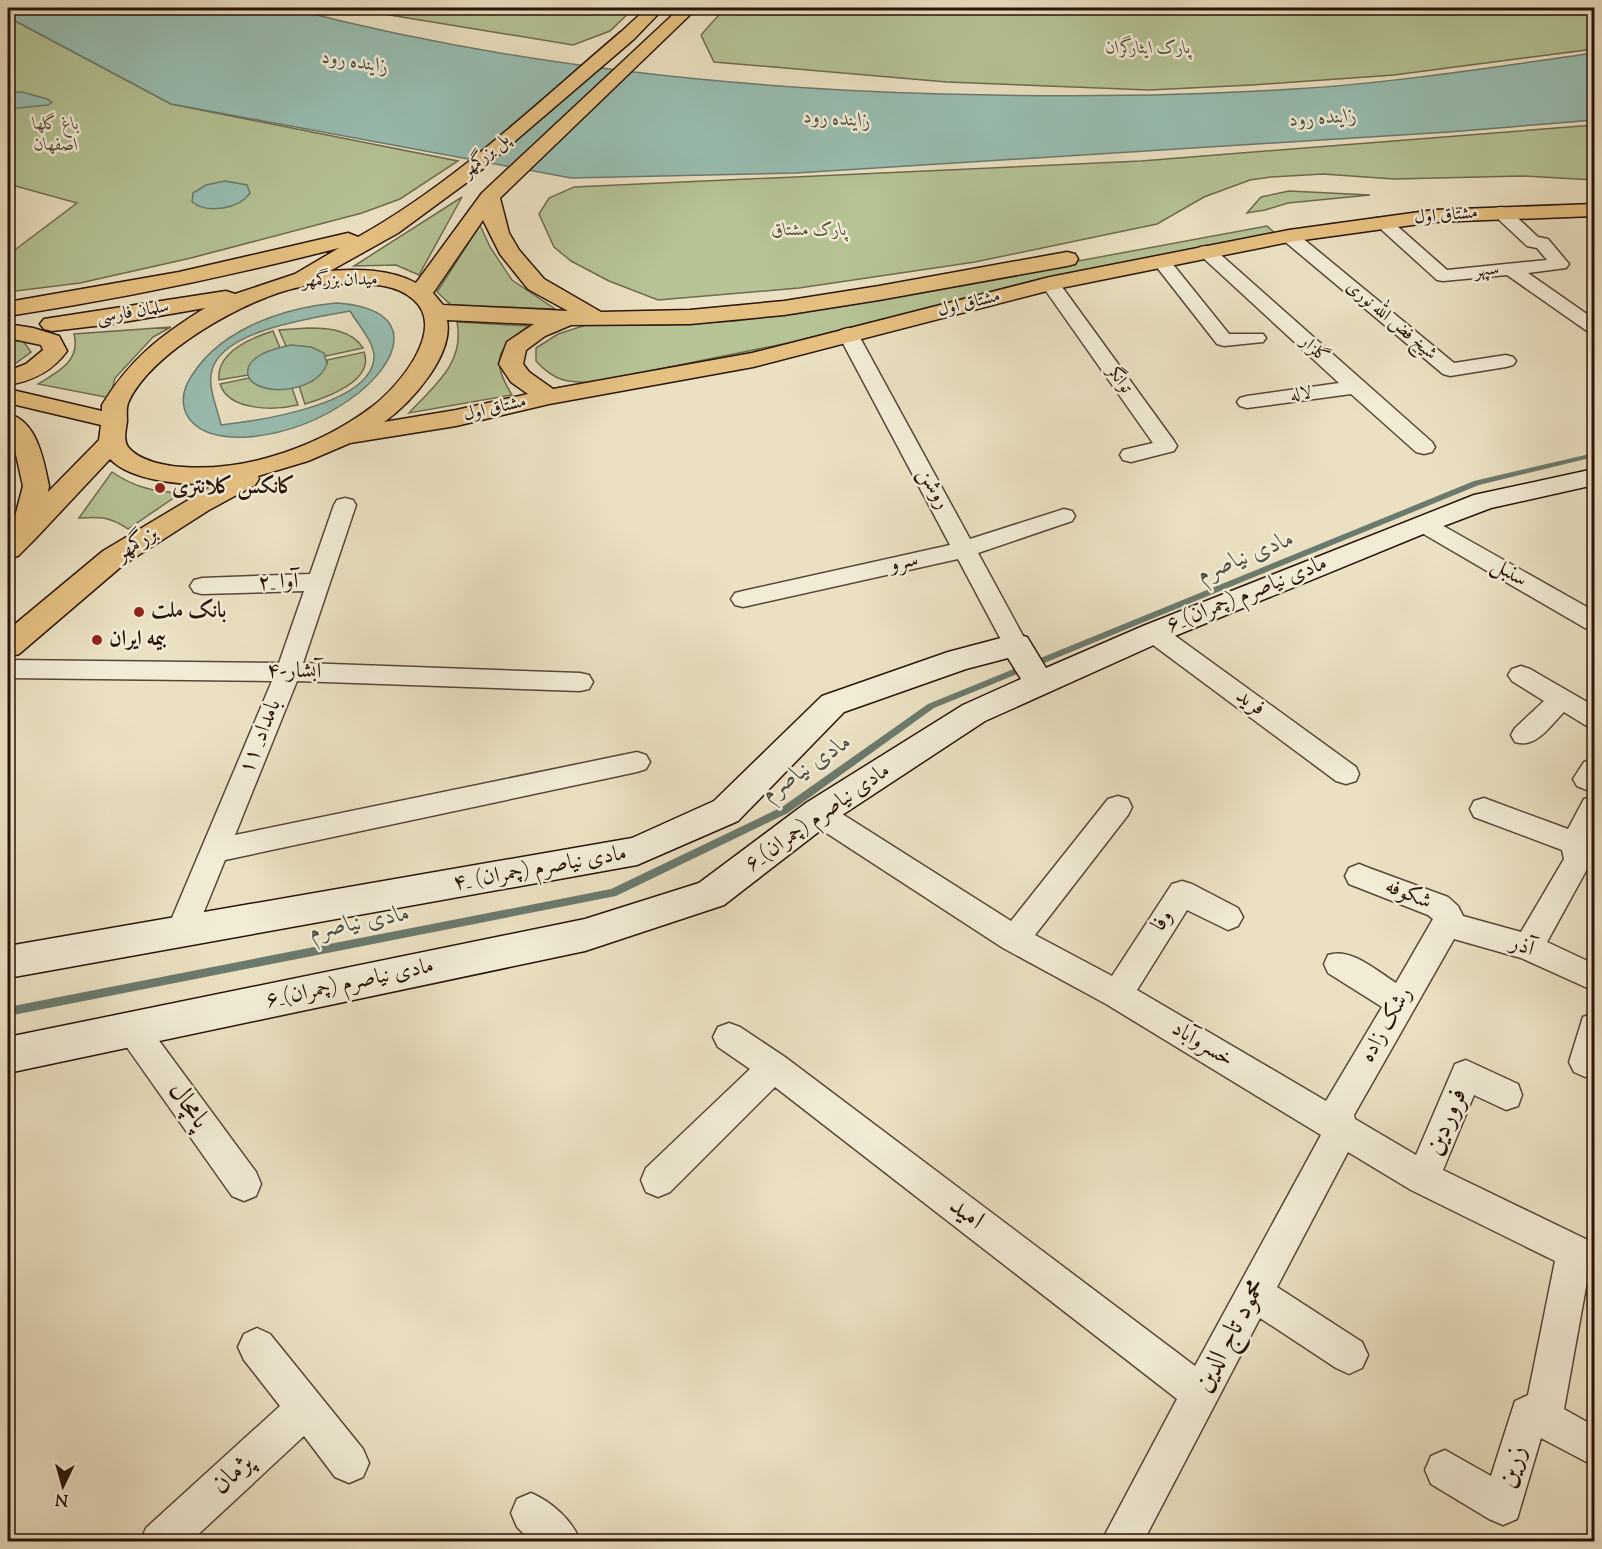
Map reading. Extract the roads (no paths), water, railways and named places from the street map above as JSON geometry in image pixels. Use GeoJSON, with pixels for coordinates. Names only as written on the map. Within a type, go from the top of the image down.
{"type":"FeatureCollection","features":[{"type":"Feature","properties":{"kind":"main road","name":"پل بزرگمهر"},"geometry":{"type":"LineString","coordinates":[[298,280],[390,228],[459,179],[628,35],[656,8]]}},
{"type":"Feature","properties":{"kind":"main road","name":"پل بزرگمهر"},"geometry":{"type":"LineString","coordinates":[[428,303],[432,275],[494,191],[689,8]]}},
{"type":"Feature","properties":{"kind":"main road"},"geometry":{"type":"LineString","coordinates":[[494,191],[490,215],[504,247],[536,284],[596,318]]}},
{"type":"Feature","properties":{"kind":"main road","name":"مشتاق اول"},"geometry":{"type":"LineString","coordinates":[[428,303],[568,318],[688,317],[771,309],[1100,254],[1326,211],[1404,201],[1594,195]]}},
{"type":"Feature","properties":{"kind":"main road","name":"مشتاق اول"},"geometry":{"type":"LineString","coordinates":[[349,435],[456,418],[549,397],[753,360],[1050,284],[1289,236],[1382,222],[1500,212],[1594,210]]}},
{"type":"Feature","properties":{"kind":"main road"},"geometry":{"type":"LineString","coordinates":[[8,309],[70,301],[236,268],[390,228]]}},
{"type":"Feature","properties":{"kind":"main road","name":"میدان بزرگمهر"},"geometry":{"type":"LineString","coordinates":[[113,431],[115,405],[129,381],[156,354],[185,331],[220,309],[258,292],[298,280],[374,277],[401,283],[428,303]]}},
{"type":"Feature","properties":{"kind":"main road","name":"سلمان فارسی"},"geometry":{"type":"LineString","coordinates":[[8,330],[112,317],[258,292]]}},
{"type":"Feature","properties":{"kind":"main road"},"geometry":{"type":"LineString","coordinates":[[113,431],[123,457],[149,470],[186,478],[247,471],[349,435],[384,410],[415,380],[430,357],[436,333],[428,303]]}},
{"type":"Feature","properties":{"kind":"main road"},"geometry":{"type":"LineString","coordinates":[[549,397],[520,377],[511,364],[515,347],[537,331],[568,318]]}},
{"type":"Feature","properties":{"kind":"main road"},"geometry":{"type":"LineString","coordinates":[[8,330],[51,341],[55,351],[45,364],[24,375],[8,378]]}},
{"type":"Feature","properties":{"kind":"main road"},"geometry":{"type":"LineString","coordinates":[[8,396],[113,431]]}},
{"type":"Feature","properties":{"kind":"main road"},"geometry":{"type":"LineString","coordinates":[[199,504],[456,418]]}},
{"type":"Feature","properties":{"kind":"main road"},"geometry":{"type":"LineString","coordinates":[[8,422],[27,445],[36,486],[16,541]]}},
{"type":"Feature","properties":{"kind":"main road"},"geometry":{"type":"LineString","coordinates":[[16,541],[113,431]]}},
{"type":"Feature","properties":{"kind":"main road","name":"بزرگمهر"},"geometry":{"type":"LineString","coordinates":[[8,646],[113,558],[199,504],[279,461]]}},
{"type":"Feature","properties":{"kind":"street"},"geometry":{"type":"LineString","coordinates":[[1500,212],[1533,242],[1542,243],[1560,264],[1511,269]]}},
{"type":"Feature","properties":{"kind":"street","name":"سپهر"},"geometry":{"type":"LineString","coordinates":[[1382,222],[1443,276],[1511,269],[1594,327]]}},
{"type":"Feature","properties":{"kind":"street","name":"شیخ فض الله نوری"},"geometry":{"type":"LineString","coordinates":[[1289,236],[1450,370],[1506,361]]}},
{"type":"Feature","properties":{"kind":"street","name":"گلزار"},"geometry":{"type":"LineString","coordinates":[[1206,251],[1424,447]]}},
{"type":"Feature","properties":{"kind":"street"},"geometry":{"type":"LineString","coordinates":[[1161,261],[1224,340],[1256,338]]}},
{"type":"Feature","properties":{"kind":"street","name":"توانگر"},"geometry":{"type":"LineString","coordinates":[[1050,284],[1166,446],[1131,455]]}},
{"type":"Feature","properties":{"kind":"street","name":"روشن"},"geometry":{"type":"LineString","coordinates":[[848,334],[1016,645]]}},
{"type":"Feature","properties":{"kind":"street","name":"لاله"},"geometry":{"type":"LineString","coordinates":[[1247,402],[1355,387]]}},
{"type":"Feature","properties":{"kind":"street","name":"۶_مادی نیاصرم (چمران)"},"geometry":{"type":"LineString","coordinates":[[8,1055],[596,932],[711,894],[818,813],[974,713],[1154,633],[1423,524],[1484,501],[1594,477]]}},
{"type":"Feature","properties":{"kind":"street","name":"۱۱ _بامداد"},"geometry":{"type":"LineString","coordinates":[[181,932],[288,672],[345,505]]}},
{"type":"Feature","properties":{"kind":"street","name":"سرو"},"geometry":{"type":"LineString","coordinates":[[743,600],[966,549],[1064,516]]}},
{"type":"Feature","properties":{"kind":"street","name":"سنبل"},"geometry":{"type":"LineString","coordinates":[[1423,524],[1594,622]]}},
{"type":"Feature","properties":{"kind":"street","name":"۲_ آوا"},"geometry":{"type":"LineString","coordinates":[[202,586],[318,582]]}},
{"type":"Feature","properties":{"kind":"street","name":"فرید"},"geometry":{"type":"LineString","coordinates":[[1154,633],[1346,774]]}},
{"type":"Feature","properties":{"kind":"street"},"geometry":{"type":"LineString","coordinates":[[1016,645],[1040,685]]}},
{"type":"Feature","properties":{"kind":"street","name":"۴_ مادی نیاصرم (چمران)"},"geometry":{"type":"LineString","coordinates":[[8,962],[637,851],[726,811],[833,704],[959,660],[1016,645]]}},
{"type":"Feature","properties":{"kind":"street","name":"۴-آبشار"},"geometry":{"type":"LineString","coordinates":[[8,669],[288,672],[580,682]]}},
{"type":"Feature","properties":{"kind":"street"},"geometry":{"type":"LineString","coordinates":[[1521,675],[1594,718]]}},
{"type":"Feature","properties":{"kind":"street"},"geometry":{"type":"LineString","coordinates":[[1524,735],[1562,699]]}},
{"type":"Feature","properties":{"kind":"street"},"geometry":{"type":"LineString","coordinates":[[216,850],[637,762]]}},
{"type":"Feature","properties":{"kind":"street"},"geometry":{"type":"LineString","coordinates":[[1594,769],[1587,779],[1594,782]]}},
{"type":"Feature","properties":{"kind":"street"},"geometry":{"type":"LineString","coordinates":[[1014,939],[1118,807]]}},
{"type":"Feature","properties":{"kind":"street"},"geometry":{"type":"LineString","coordinates":[[1528,947],[1582,856],[1594,807]]}},
{"type":"Feature","properties":{"kind":"street"},"geometry":{"type":"LineString","coordinates":[[1484,809],[1582,856]]}},
{"type":"Feature","properties":{"kind":"street","name":"خسروآباد"},"geometry":{"type":"LineString","coordinates":[[818,813],[1014,939],[1117,994],[1423,1178],[1585,1256]]}},
{"type":"Feature","properties":{"kind":"street","name":"شکوفه"},"geometry":{"type":"LineString","coordinates":[[1359,876],[1438,906],[1448,915],[1447,924]]}},
{"type":"Feature","properties":{"kind":"street","name":"وفا"},"geometry":{"type":"LineString","coordinates":[[1117,994],[1182,892],[1228,917]]}},
{"type":"Feature","properties":{"kind":"street","name":"آذر"},"geometry":{"type":"LineString","coordinates":[[1447,924],[1528,947],[1594,978]]}},
{"type":"Feature","properties":{"kind":"street","name":"رشک زاده"},"geometry":{"type":"LineString","coordinates":[[1342,1130],[1337,1113],[1447,924]]}},
{"type":"Feature","properties":{"kind":"street"},"geometry":{"type":"LineString","coordinates":[[1339,964],[1400,1002]]}},
{"type":"Feature","properties":{"kind":"street"},"geometry":{"type":"LineString","coordinates":[[1585,1062],[1594,1027]]}},
{"type":"Feature","properties":{"kind":"street","name":"پامچال"},"geometry":{"type":"LineString","coordinates":[[132,1029],[244,1184]]}},
{"type":"Feature","properties":{"kind":"street","name":"امید"},"geometry":{"type":"LineString","coordinates":[[729,1037],[774,1067],[1200,1393]]}},
{"type":"Feature","properties":{"kind":"street"},"geometry":{"type":"LineString","coordinates":[[658,1180],[774,1067]]}},
{"type":"Feature","properties":{"kind":"street","name":"فروردین"},"geometry":{"type":"LineString","coordinates":[[1423,1178],[1466,1075],[1506,1095]]}},
{"type":"Feature","properties":{"kind":"street","name":"محمود تاج الدین"},"geometry":{"type":"LineString","coordinates":[[1121,1542],[1342,1130]]}},
{"type":"Feature","properties":{"kind":"street","name":"زرین"},"geometry":{"type":"LineString","coordinates":[[1543,1418],[1585,1256]]}},
{"type":"Feature","properties":{"kind":"street"},"geometry":{"type":"LineString","coordinates":[[1254,1293],[1349,1355]]}},
{"type":"Feature","properties":{"kind":"street"},"geometry":{"type":"LineString","coordinates":[[257,1347],[349,1463]]}},
{"type":"Feature","properties":{"kind":"street","name":"پژمان"},"geometry":{"type":"LineString","coordinates":[[160,1542],[306,1408]]}},
{"type":"Feature","properties":{"kind":"street","name":"زرین"},"geometry":{"type":"LineString","coordinates":[[1445,1470],[1503,1505],[1528,1413],[1543,1418],[1594,1447]]}},
{"type":"Feature","properties":{"kind":"street"},"geometry":{"type":"LineString","coordinates":[[531,1513],[561,1542]]}},
{"type":"Feature","properties":{"kind":"water","name":"زاینده رود"},"geometry":{"type":"Polygon","coordinates":[[[8,8],[289,8],[369,28],[450,44],[613,70],[778,86],[943,94],[1118,96],[1293,89],[1406,79],[1594,53],[1594,120],[1449,132],[796,173],[571,178],[171,104],[8,17],[8,8]]]}},
{"type":"Feature","properties":{"kind":"water"},"geometry":{"type":"Polygon","coordinates":[[[22,92],[52,102],[48,105],[8,109],[8,93],[22,92]]]}},
{"type":"Feature","properties":{"kind":"water"},"geometry":{"type":"Polygon","coordinates":[[[225,181],[247,185],[250,193],[239,203],[223,208],[206,208],[192,202],[193,193],[206,185],[225,181]]]}},
{"type":"Feature","properties":{"kind":"water"},"geometry":{"type":"Polygon","coordinates":[[[337,303],[364,307],[381,315],[391,327],[394,340],[390,355],[381,370],[367,385],[349,400],[326,414],[275,433],[248,437],[225,436],[210,433],[192,422],[184,409],[185,389],[199,366],[214,350],[232,336],[251,326],[294,310],[337,303]],[[350,311],[292,322],[248,337],[230,347],[217,360],[211,375],[212,394],[221,425],[311,407],[355,387],[369,373],[374,356],[368,339],[350,311]]]}},
{"type":"Feature","properties":{"kind":"water"},"geometry":{"type":"Polygon","coordinates":[[[291,345],[311,347],[324,353],[327,364],[315,379],[297,387],[276,390],[251,381],[248,368],[251,362],[263,354],[291,345]]]}},
{"type":"Feature","properties":{"kind":"waterway","name":"مادی نیاصرم"},"geometry":{"type":"LineString","coordinates":[[8,1012],[613,893],[785,810],[931,706],[1477,483],[1594,455]]}},
{"type":"Feature","properties":{"kind":"place","name":"کانکس کلانتری"},"geometry":{"type":"Point","coordinates":[160,488]}},
{"type":"Feature","properties":{"kind":"place","name":"بانک ملت"},"geometry":{"type":"Point","coordinates":[139,612]}},
{"type":"Feature","properties":{"kind":"place","name":"بیمه ایران"},"geometry":{"type":"Point","coordinates":[97,640]}},
{"type":"Feature","properties":{"kind":"park label","name":"پارک ایثارگران"},"geometry":{"type":"Point","coordinates":[1148,49]}},
{"type":"Feature","properties":{"kind":"park label","name":"باغ گلها اصفهان"},"geometry":{"type":"Point","coordinates":[56,135]}},
{"type":"Feature","properties":{"kind":"park label","name":"پارک مشتاق"},"geometry":{"type":"Point","coordinates":[809,231]}}]}
